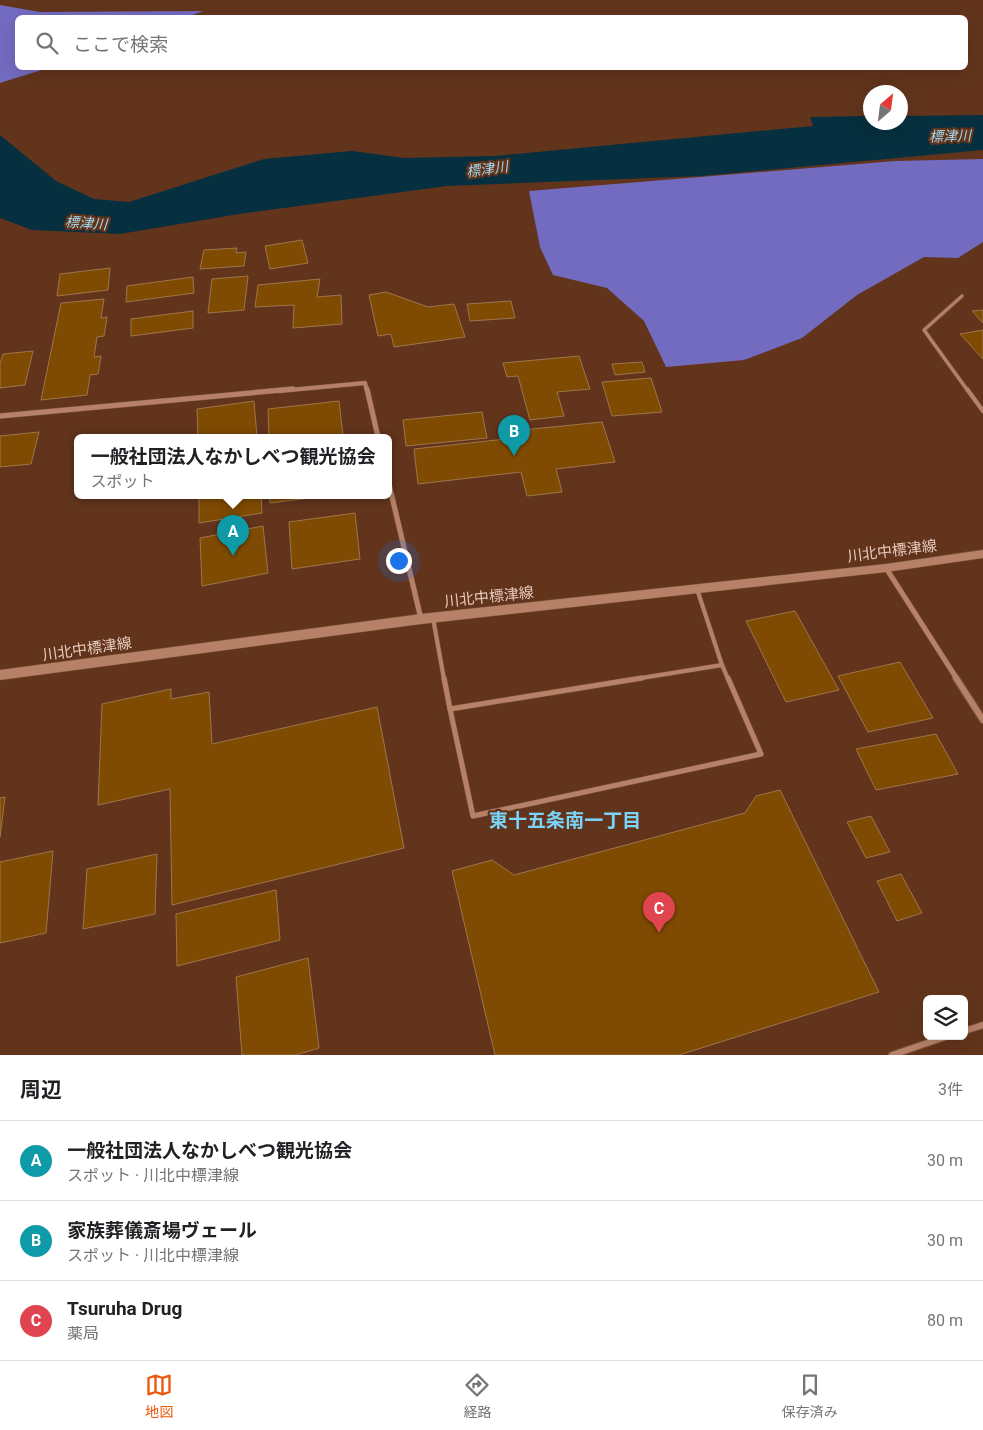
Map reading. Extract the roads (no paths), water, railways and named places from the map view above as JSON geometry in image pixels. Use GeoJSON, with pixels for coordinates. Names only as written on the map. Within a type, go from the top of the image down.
{"type":"FeatureCollection","features":[{"type":"Feature","properties":{"kind":"main road","name":"川北中標津線"},"geometry":{"type":"LineString","coordinates":[[0,676],[421,619],[886,568],[983,554]]}},
{"type":"Feature","properties":{"kind":"street"},"geometry":{"type":"LineString","coordinates":[[0,416],[365,382],[377,434]]}},
{"type":"Feature","properties":{"kind":"street"},"geometry":{"type":"LineString","coordinates":[[392,497],[421,619]]}},
{"type":"Feature","properties":{"kind":"street"},"geometry":{"type":"LineString","coordinates":[[886,568],[983,720]]}},
{"type":"Feature","properties":{"kind":"street"},"geometry":{"type":"LineString","coordinates":[[968,1030],[983,1025]]}},
{"type":"Feature","properties":{"kind":"street"},"geometry":{"type":"LineString","coordinates":[[892,1055],[936,1040]]}},
{"type":"Feature","properties":{"kind":"lane"},"geometry":{"type":"LineString","coordinates":[[962,296],[924,330],[983,411]]}},
{"type":"Feature","properties":{"kind":"lane"},"geometry":{"type":"LineString","coordinates":[[433,618],[473,816],[762,754],[722,665],[697,589]]}},
{"type":"Feature","properties":{"kind":"lane"},"geometry":{"type":"LineString","coordinates":[[450,709],[722,665]]}},
{"type":"Feature","properties":{"kind":"water","name":"標津川"},"geometry":{"type":"Polygon","coordinates":[[[983,115],[983,150],[701,176],[447,186],[239,214],[120,234],[32,230],[0,218],[0,135],[56,181],[94,199],[129,202],[264,159],[352,151],[405,158],[494,156],[813,126],[810,117],[863,116],[863,130],[908,130],[908,116],[983,115]]]}},
{"type":"Feature","properties":{"kind":"place","name":"家族葬儀斎場ヴェール"},"geometry":{"type":"Point","coordinates":[514,456]}},
{"type":"Feature","properties":{"kind":"place","name":"一般社団法人なかしべつ観光協会"},"geometry":{"type":"Point","coordinates":[233,556]}},
{"type":"Feature","properties":{"kind":"place","name":"Tsuruha Drug"},"geometry":{"type":"Point","coordinates":[659,933]}},
{"type":"Feature","properties":{"kind":"district","name":"東十五条南一丁目"},"geometry":{"type":"Point","coordinates":[565,820]}}]}
